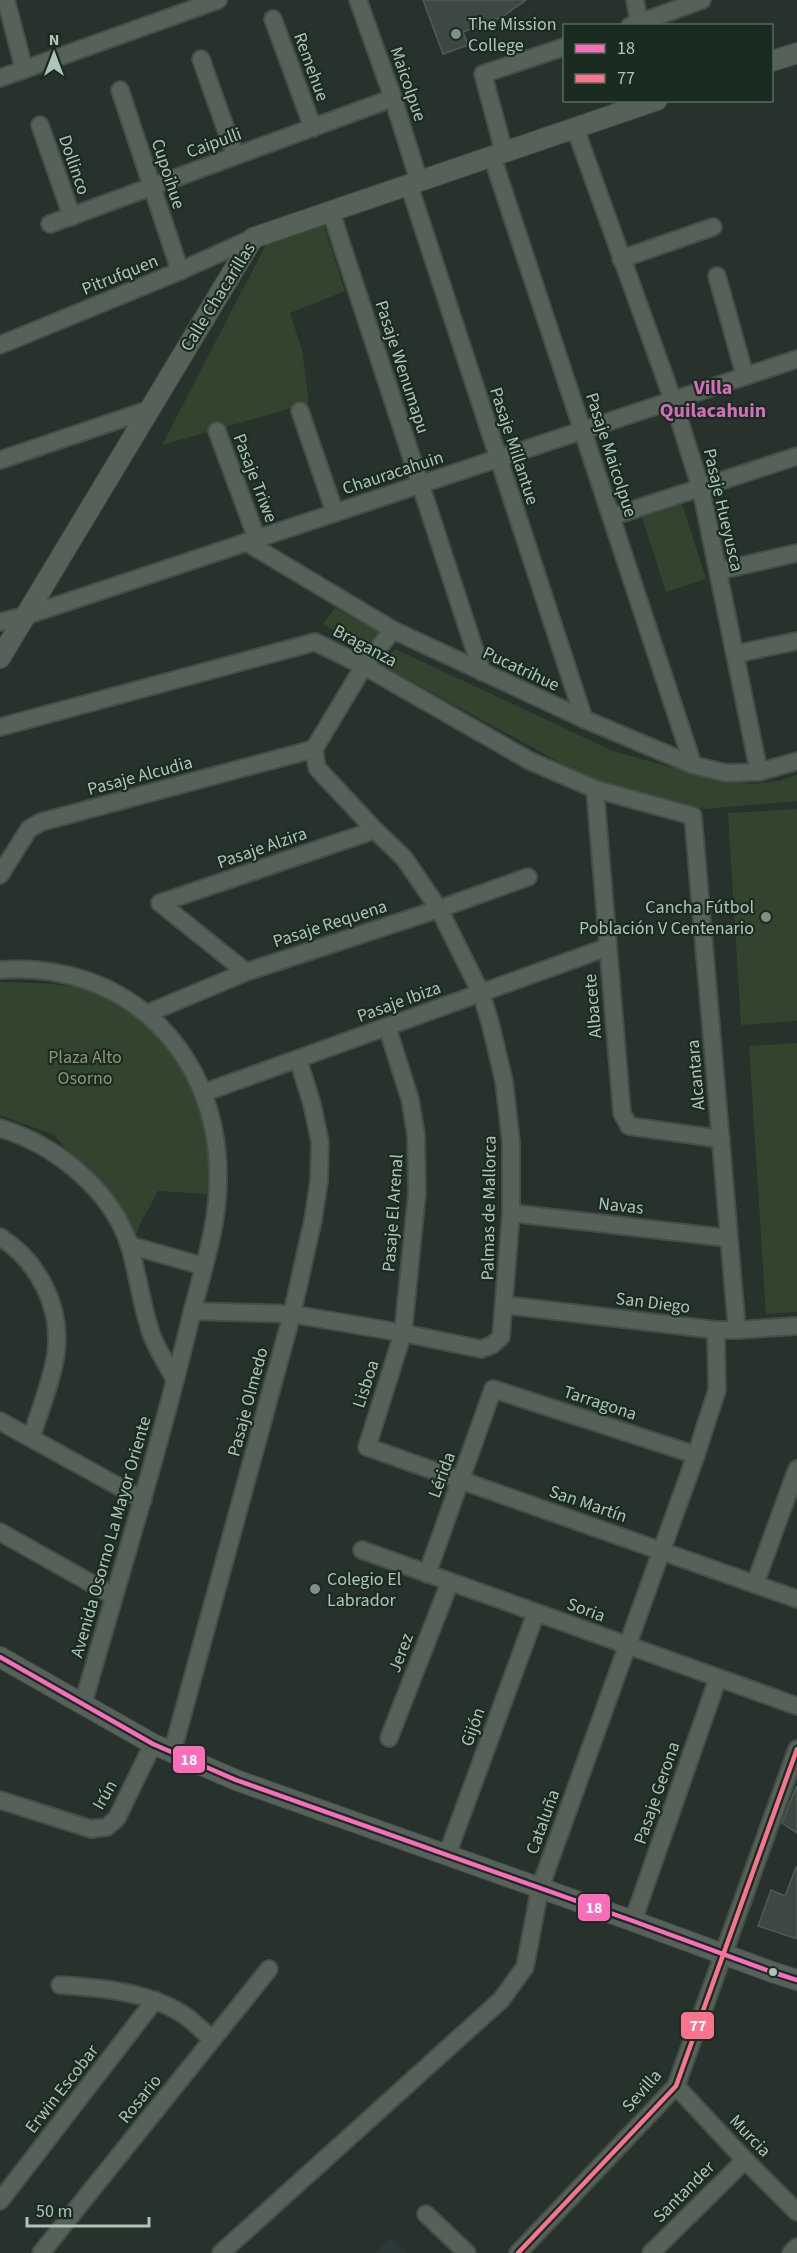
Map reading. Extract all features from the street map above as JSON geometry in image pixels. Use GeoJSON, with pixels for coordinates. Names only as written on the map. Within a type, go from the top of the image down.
{"type":"FeatureCollection","features":[{"type":"Feature","properties":{"kind":"street"},"geometry":{"type":"LineString","coordinates":[[6,0],[24,69]]}},
{"type":"Feature","properties":{"kind":"street"},"geometry":{"type":"LineString","coordinates":[[0,78],[218,0]]}},
{"type":"Feature","properties":{"kind":"street","name":"Maicolpue"},"geometry":{"type":"LineString","coordinates":[[358,0],[393,98],[414,183]]}},
{"type":"Feature","properties":{"kind":"street"},"geometry":{"type":"LineString","coordinates":[[635,0],[634,24],[702,0]]}},
{"type":"Feature","properties":{"kind":"street","name":"Remehue"},"geometry":{"type":"LineString","coordinates":[[273,19],[313,128]]}},
{"type":"Feature","properties":{"kind":"street"},"geometry":{"type":"LineString","coordinates":[[498,154],[483,74],[563,47]]}},
{"type":"Feature","properties":{"kind":"street"},"geometry":{"type":"LineString","coordinates":[[773,60],[797,53]]}},
{"type":"Feature","properties":{"kind":"street"},"geometry":{"type":"LineString","coordinates":[[201,59],[235,155]]}},
{"type":"Feature","properties":{"kind":"street","name":"Cupoihue"},"geometry":{"type":"LineString","coordinates":[[120,90],[180,271]]}},
{"type":"Feature","properties":{"kind":"street","name":"Caipulli"},"geometry":{"type":"LineString","coordinates":[[50,224],[393,98]]}},
{"type":"Feature","properties":{"kind":"street","name":"Calle Chacarillas"},"geometry":{"type":"LineString","coordinates":[[0,658],[253,238],[651,102]]}},
{"type":"Feature","properties":{"kind":"street","name":"Dollinco"},"geometry":{"type":"LineString","coordinates":[[40,124],[72,217]]}},
{"type":"Feature","properties":{"kind":"street","name":"Pasaje Hueyusca"},"geometry":{"type":"LineString","coordinates":[[575,128],[673,400],[701,489],[759,772]]}},
{"type":"Feature","properties":{"kind":"street","name":"Pasaje Maicolpue"},"geometry":{"type":"LineString","coordinates":[[498,154],[582,430],[693,765]]}},
{"type":"Feature","properties":{"kind":"street","name":"Pasaje Millantue"},"geometry":{"type":"LineString","coordinates":[[414,183],[498,458],[584,719]]}},
{"type":"Feature","properties":{"kind":"street","name":"Pasaje Wenumapu"},"geometry":{"type":"LineString","coordinates":[[331,212],[482,672]]}},
{"type":"Feature","properties":{"kind":"street"},"geometry":{"type":"LineString","coordinates":[[621,259],[713,227]]}},
{"type":"Feature","properties":{"kind":"street","name":"Pitrufquen"},"geometry":{"type":"LineString","coordinates":[[2,340],[180,271],[253,238]]}},
{"type":"Feature","properties":{"kind":"street"},"geometry":{"type":"LineString","coordinates":[[717,276],[745,376]]}},
{"type":"Feature","properties":{"kind":"street","name":"Chauracahuin"},"geometry":{"type":"LineString","coordinates":[[0,622],[28,615],[797,360]]}},
{"type":"Feature","properties":{"kind":"street"},"geometry":{"type":"LineString","coordinates":[[0,460],[148,410]]}},
{"type":"Feature","properties":{"kind":"street"},"geometry":{"type":"LineString","coordinates":[[300,411],[335,513]]}},
{"type":"Feature","properties":{"kind":"street","name":"Pasaje Triwe"},"geometry":{"type":"LineString","coordinates":[[217,430],[251,541]]}},
{"type":"Feature","properties":{"kind":"street"},"geometry":{"type":"LineString","coordinates":[[611,518],[797,456]]}},
{"type":"Feature","properties":{"kind":"street","name":"Pucatrihue"},"geometry":{"type":"LineString","coordinates":[[251,541],[393,630],[584,719],[693,765],[726,773],[759,772],[797,761]]}},
{"type":"Feature","properties":{"kind":"street"},"geometry":{"type":"LineString","coordinates":[[718,571],[797,553]]}},
{"type":"Feature","properties":{"kind":"street"},"geometry":{"type":"LineString","coordinates":[[314,749],[364,666],[393,630]]}},
{"type":"Feature","properties":{"kind":"street"},"geometry":{"type":"LineString","coordinates":[[735,654],[797,641]]}},
{"type":"Feature","properties":{"kind":"street","name":"Braganza"},"geometry":{"type":"LineString","coordinates":[[0,727],[315,642],[364,666],[530,761],[595,789],[693,816]]}},
{"type":"Feature","properties":{"kind":"street","name":"Palmas de Mallorca"},"geometry":{"type":"LineString","coordinates":[[192,1311],[292,1314],[481,1349],[492,1345],[501,1337],[511,1213],[512,1160],[509,1111],[498,1051],[481,993],[439,909],[404,858],[375,831],[317,768],[314,749]]}},
{"type":"Feature","properties":{"kind":"street","name":"Pasaje Alcudia"},"geometry":{"type":"LineString","coordinates":[[0,875],[29,829],[41,822],[314,749]]}},
{"type":"Feature","properties":{"kind":"street","name":"Albacete"},"geometry":{"type":"LineString","coordinates":[[595,789],[622,1113],[629,1126],[721,1139]]}},
{"type":"Feature","properties":{"kind":"street","name":"Alcantara"},"geometry":{"type":"LineString","coordinates":[[693,816],[737,1330]]}},
{"type":"Feature","properties":{"kind":"street","name":"Pasaje Alzira"},"geometry":{"type":"LineString","coordinates":[[246,972],[160,903],[375,831]]}},
{"type":"Feature","properties":{"kind":"street","name":"Pasaje Requena"},"geometry":{"type":"LineString","coordinates":[[146,1014],[246,972],[439,909],[528,877]]}},
{"type":"Feature","properties":{"kind":"street","name":"Pasaje Ibiza"},"geometry":{"type":"LineString","coordinates":[[203,1093],[608,947]]}},
{"type":"Feature","properties":{"kind":"street","name":"Avenida Osorno La Mayor Oriente"},"geometry":{"type":"LineString","coordinates":[[0,970],[45,971],[85,980],[117,994],[146,1014],[173,1038],[184,1053],[203,1093],[214,1134],[218,1177],[215,1222],[176,1380],[83,1704]]}},
{"type":"Feature","properties":{"kind":"street","name":"Pasaje El Arenal"},"geometry":{"type":"LineString","coordinates":[[387,1027],[410,1099],[417,1135],[417,1193],[403,1333]]}},
{"type":"Feature","properties":{"kind":"street","name":"Pasaje Olmedo"},"geometry":{"type":"LineString","coordinates":[[172,1753],[292,1314],[313,1220],[319,1181],[320,1142],[312,1104],[298,1059]]}},
{"type":"Feature","properties":{"kind":"street"},"geometry":{"type":"LineString","coordinates":[[0,1128],[47,1149],[81,1175],[109,1207],[129,1245],[152,1335],[176,1380]]}},
{"type":"Feature","properties":{"kind":"street","name":"Navas"},"geometry":{"type":"LineString","coordinates":[[511,1213],[728,1238]]}},
{"type":"Feature","properties":{"kind":"street"},"geometry":{"type":"LineString","coordinates":[[0,1237],[16,1249],[38,1274],[46,1288],[55,1318],[54,1365],[31,1438]]}},
{"type":"Feature","properties":{"kind":"street"},"geometry":{"type":"LineString","coordinates":[[129,1245],[203,1266]]}},
{"type":"Feature","properties":{"kind":"street","name":"San Diego"},"geometry":{"type":"LineString","coordinates":[[505,1305],[716,1330],[797,1326]]}},
{"type":"Feature","properties":{"kind":"street","name":"Cataluña"},"geometry":{"type":"LineString","coordinates":[[221,2253],[501,2000],[525,1967],[540,1888],[662,1551],[717,1390],[716,1330]]}},
{"type":"Feature","properties":{"kind":"street","name":"Lisboa"},"geometry":{"type":"LineString","coordinates":[[367,1447],[403,1333]]}},
{"type":"Feature","properties":{"kind":"street","name":"Tarragona"},"geometry":{"type":"LineString","coordinates":[[493,1389],[696,1455]]}},
{"type":"Feature","properties":{"kind":"street","name":"Lérida"},"geometry":{"type":"LineString","coordinates":[[427,1574],[493,1389]]}},
{"type":"Feature","properties":{"kind":"street"},"geometry":{"type":"LineString","coordinates":[[0,1421],[143,1500]]}},
{"type":"Feature","properties":{"kind":"street","name":"San Martín"},"geometry":{"type":"LineString","coordinates":[[367,1447],[797,1599]]}},
{"type":"Feature","properties":{"kind":"street"},"geometry":{"type":"LineString","coordinates":[[755,1584],[797,1469]]}},
{"type":"Feature","properties":{"kind":"street"},"geometry":{"type":"LineString","coordinates":[[0,1532],[114,1596]]}},
{"type":"Feature","properties":{"kind":"street","name":"Soria"},"geometry":{"type":"LineString","coordinates":[[362,1550],[797,1706]]}},
{"type":"Feature","properties":{"kind":"street","name":"Jerez"},"geometry":{"type":"LineString","coordinates":[[389,1738],[450,1582]]}},
{"type":"Feature","properties":{"kind":"street","name":"Gijón"},"geometry":{"type":"LineString","coordinates":[[447,1855],[536,1613]]}},
{"type":"Feature","properties":{"kind":"street"},"geometry":{"type":"LineString","coordinates":[[0,1657],[153,1744],[236,1780],[797,1980]]}},
{"type":"Feature","properties":{"kind":"street","name":"Pasaje Gerona"},"geometry":{"type":"LineString","coordinates":[[633,1921],[718,1678]]}},
{"type":"Feature","properties":{"kind":"street","name":"Irún"},"geometry":{"type":"LineString","coordinates":[[0,1800],[91,1829],[107,1827],[117,1818],[153,1744]]}},
{"type":"Feature","properties":{"kind":"street","name":"Sevilla"},"geometry":{"type":"LineString","coordinates":[[518,2253],[676,2086],[722,1954],[793,1772],[797,1749]]}},
{"type":"Feature","properties":{"kind":"street","name":"Rosario"},"geometry":{"type":"LineString","coordinates":[[41,2253],[269,1969]]}},
{"type":"Feature","properties":{"kind":"street"},"geometry":{"type":"LineString","coordinates":[[60,1985],[102,1988],[155,2000],[187,2017],[212,2039]]}},
{"type":"Feature","properties":{"kind":"street","name":"Erwin Escobar"},"geometry":{"type":"LineString","coordinates":[[0,2202],[155,2000]]}},
{"type":"Feature","properties":{"kind":"street","name":"Murcia"},"geometry":{"type":"LineString","coordinates":[[676,2086],[797,2212]]}},
{"type":"Feature","properties":{"kind":"street","name":"Santander"},"geometry":{"type":"LineString","coordinates":[[651,2253],[745,2160]]}},
{"type":"Feature","properties":{"kind":"street"},"geometry":{"type":"LineString","coordinates":[[426,2214],[467,2253]]}},
{"type":"Feature","properties":{"kind":"street"},"geometry":{"type":"LineString","coordinates":[[791,2253],[797,2247]]}},
{"type":"Feature","properties":{"kind":"shaded area"},"geometry":{"type":"Polygon","coordinates":[[[390,2238],[408,2253],[375,2253],[390,2238]]]}},
{"type":"Feature","properties":{"kind":"green space"},"geometry":{"type":"Polygon","coordinates":[[[323,223],[345,291],[290,313],[302,350],[309,403],[162,445],[268,241],[323,223]]]}},
{"type":"Feature","properties":{"kind":"green space"},"geometry":{"type":"Polygon","coordinates":[[[682,504],[706,579],[666,592],[642,517],[682,504]]]}},
{"type":"Feature","properties":{"kind":"green space"},"geometry":{"type":"Polygon","coordinates":[[[335,608],[380,632],[365,650],[323,624],[335,608]]]}},
{"type":"Feature","properties":{"kind":"green space"},"geometry":{"type":"Polygon","coordinates":[[[395,649],[613,751],[709,778],[750,784],[778,781],[797,775],[797,801],[704,809],[590,779],[380,664],[395,649]]]}},
{"type":"Feature","properties":{"kind":"green space","name":"Cancha Fútbol Población V Centenario"},"geometry":{"type":"Polygon","coordinates":[[[797,809],[797,1021],[741,1025],[728,813],[797,809]]]}},
{"type":"Feature","properties":{"kind":"green space","name":"Plaza Alto Osorno"},"geometry":{"type":"Polygon","coordinates":[[[0,982],[60,985],[90,991],[124,1004],[145,1021],[175,1054],[193,1089],[207,1141],[207,1194],[158,1191],[139,1226],[134,1242],[82,1168],[54,1135],[0,1115],[0,982]]]}},
{"type":"Feature","properties":{"kind":"green space"},"geometry":{"type":"Polygon","coordinates":[[[797,1043],[797,1312],[766,1314],[749,1046],[797,1043]]]}},
{"type":"Feature","properties":{"kind":"building","name":"The Mission College"},"geometry":{"type":"Polygon","coordinates":[[[423,0],[526,0],[502,17],[463,32],[468,45],[443,54],[423,0]]]}},
{"type":"Feature","properties":{"kind":"building"},"geometry":{"type":"Polygon","coordinates":[[[797,1787],[797,1833],[782,1823],[797,1787]]]}},
{"type":"Feature","properties":{"kind":"building"},"geometry":{"type":"Polygon","coordinates":[[[796,1867],[797,1939],[758,1926],[771,1890],[785,1896],[796,1867]]]}},
{"type":"Feature","properties":{"kind":"transit line","name":"18"},"geometry":{"type":"LineString","coordinates":[[0,1657],[153,1744],[236,1780],[797,1980]]}},
{"type":"Feature","properties":{"kind":"transit line","name":"77"},"geometry":{"type":"LineString","coordinates":[[518,2253],[676,2086],[797,1749]]}},
{"type":"Feature","properties":{"kind":"place","name":"The Mission College"},"geometry":{"type":"Point","coordinates":[456,34]}},
{"type":"Feature","properties":{"kind":"place","name":"Cancha Fútbol Población V Centenario"},"geometry":{"type":"Point","coordinates":[766,917]}},
{"type":"Feature","properties":{"kind":"place","name":"Colegio El Labrador"},"geometry":{"type":"Point","coordinates":[315,1589]}},
{"type":"Feature","properties":{"kind":"district","name":"Villa Quilacahuin"},"geometry":{"type":"Point","coordinates":[713,400]}}]}
